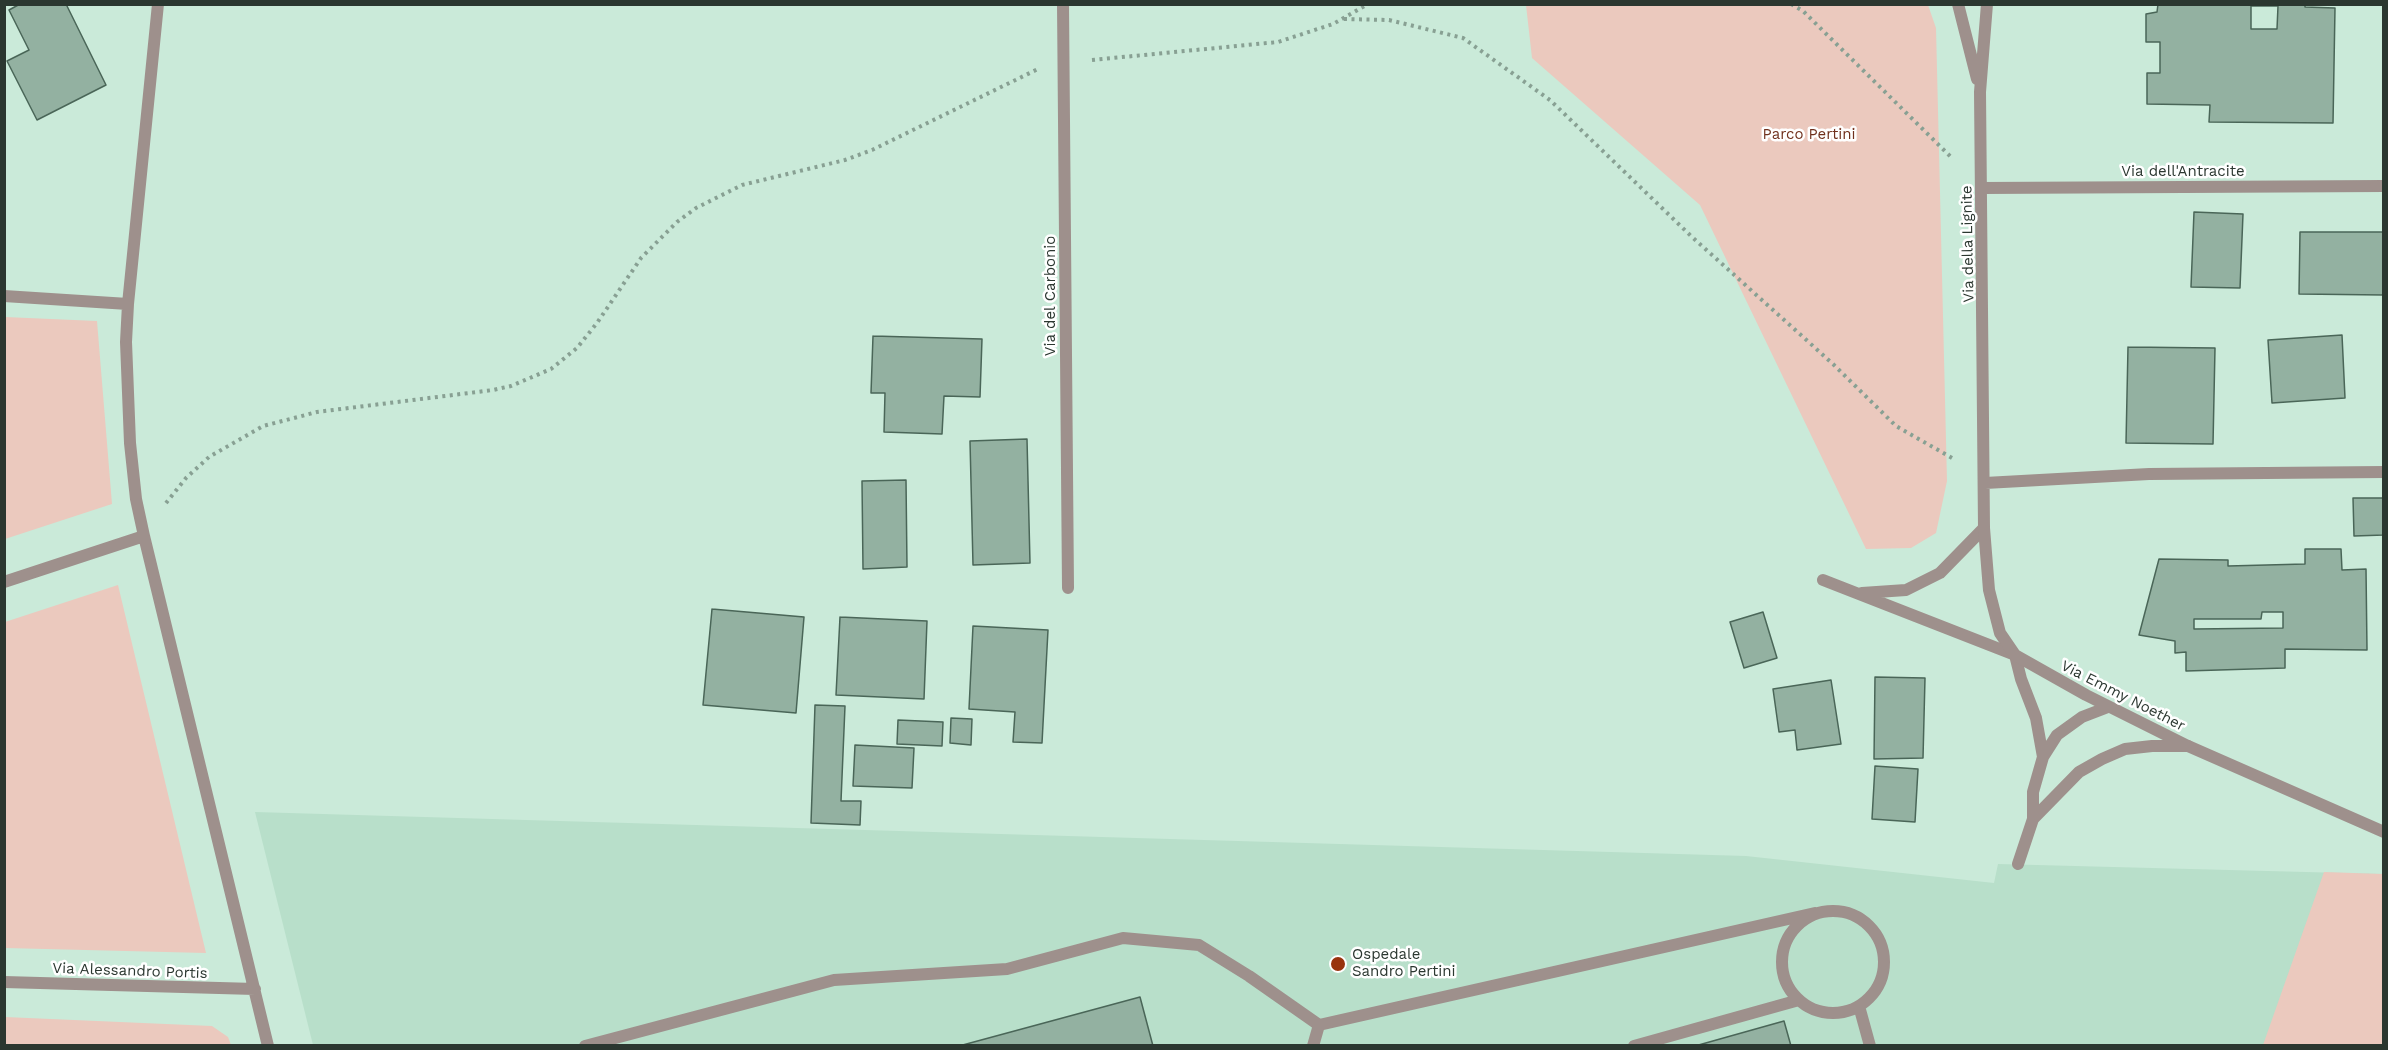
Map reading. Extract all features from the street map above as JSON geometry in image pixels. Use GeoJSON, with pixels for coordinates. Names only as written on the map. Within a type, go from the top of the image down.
{"type":"FeatureCollection","features":[{"type":"Feature","properties":{"kind":"street"},"geometry":{"type":"LineString","coordinates":[[158,4],[128,304],[127,375],[130,443],[136,499],[144,536],[268,1046]]}},
{"type":"Feature","properties":{"kind":"street","name":"Via del Carbonio"},"geometry":{"type":"LineString","coordinates":[[1063,4],[1068,588]]}},
{"type":"Feature","properties":{"kind":"street"},"geometry":{"type":"LineString","coordinates":[[1958,4],[1980,92]]}},
{"type":"Feature","properties":{"kind":"street","name":"Via della Lignite"},"geometry":{"type":"LineString","coordinates":[[1984,483],[1980,92],[1987,4]]}},
{"type":"Feature","properties":{"kind":"street","name":"Via dell'Antracite"},"geometry":{"type":"LineString","coordinates":[[1982,188],[2384,186]]}},
{"type":"Feature","properties":{"kind":"street"},"geometry":{"type":"LineString","coordinates":[[4,296],[128,304]]}},
{"type":"Feature","properties":{"kind":"street"},"geometry":{"type":"LineString","coordinates":[[1984,483],[2149,474],[2384,472]]}},
{"type":"Feature","properties":{"kind":"street","name":"Via Emmy Noether"},"geometry":{"type":"LineString","coordinates":[[1984,483],[1984,528],[1992,609],[2000,633],[2015,655],[2188,747],[2384,832]]}},
{"type":"Feature","properties":{"kind":"street"},"geometry":{"type":"LineString","coordinates":[[1857,593],[1906,590],[1940,573],[1984,528]]}},
{"type":"Feature","properties":{"kind":"street"},"geometry":{"type":"LineString","coordinates":[[4,582],[144,536]]}},
{"type":"Feature","properties":{"kind":"street"},"geometry":{"type":"LineString","coordinates":[[1823,580],[2015,655],[2020,679],[2036,718],[2043,757]]}},
{"type":"Feature","properties":{"kind":"street"},"geometry":{"type":"LineString","coordinates":[[2018,864],[2033,819],[2033,792],[2043,757],[2056,735],[2082,717],[2108,706]]}},
{"type":"Feature","properties":{"kind":"street"},"geometry":{"type":"LineString","coordinates":[[2033,819],[2079,772],[2102,759],[2125,749],[2152,746],[2188,747]]}},
{"type":"Feature","properties":{"kind":"street"},"geometry":{"type":"LineString","coordinates":[[585,1046],[834,980],[1007,969],[1123,938],[1199,945],[1249,976],[1319,1025],[1815,913],[1834,910],[1852,914],[1867,924],[1879,939],[1884,957],[1882,976],[1873,994],[1859,1006],[1839,1013],[1818,1011],[1799,1000],[1787,984],[1782,963],[1786,942],[1798,925],[1815,913]]}},
{"type":"Feature","properties":{"kind":"street","name":"Via Alessandro Portis"},"geometry":{"type":"LineString","coordinates":[[4,982],[255,989]]}},
{"type":"Feature","properties":{"kind":"street"},"geometry":{"type":"LineString","coordinates":[[1634,1046],[1799,1000]]}},
{"type":"Feature","properties":{"kind":"street"},"geometry":{"type":"LineString","coordinates":[[1859,1006],[1870,1046]]}},
{"type":"Feature","properties":{"kind":"street"},"geometry":{"type":"LineString","coordinates":[[1313,1046],[1319,1025]]}},
{"type":"Feature","properties":{"kind":"path"},"geometry":{"type":"LineString","coordinates":[[144,536],[169,499],[209,457],[263,426],[317,412],[493,390],[529,380],[551,369],[577,348],[597,323],[641,258],[677,222],[696,208],[742,185],[845,160],[872,150],[1036,70],[1064,63],[1278,42],[1343,19],[1368,4]]}},
{"type":"Feature","properties":{"kind":"path"},"geometry":{"type":"LineString","coordinates":[[1791,4],[1803,11],[1982,188]]}},
{"type":"Feature","properties":{"kind":"path"},"geometry":{"type":"LineString","coordinates":[[1343,19],[1389,20],[1463,38],[1550,100],[1691,236],[1833,364],[1896,426],[1952,458]]}},
{"type":"Feature","properties":{"kind":"shaded area","name":"Ospedale Sandro Pertini"},"geometry":{"type":"Polygon","coordinates":[[[255,812],[1746,856],[1994,883],[1998,864],[2383,874],[2383,1045],[313,1045],[255,812]]]}},
{"type":"Feature","properties":{"kind":"green space","name":"Parco Pertini"},"geometry":{"type":"Polygon","coordinates":[[[1526,5],[1928,5],[1936,28],[1947,481],[1936,533],[1911,548],[1866,549],[1700,205],[1532,58],[1526,5]]]}},
{"type":"Feature","properties":{"kind":"green space"},"geometry":{"type":"Polygon","coordinates":[[[5,317],[97,321],[112,504],[5,539],[5,317]]]}},
{"type":"Feature","properties":{"kind":"green space"},"geometry":{"type":"Polygon","coordinates":[[[118,585],[206,953],[5,948],[5,622],[118,585]]]}},
{"type":"Feature","properties":{"kind":"green space"},"geometry":{"type":"Polygon","coordinates":[[[2324,872],[2383,874],[2383,1045],[2263,1045],[2324,872]]]}},
{"type":"Feature","properties":{"kind":"green space"},"geometry":{"type":"Polygon","coordinates":[[[5,1017],[212,1026],[228,1037],[231,1045],[5,1045],[5,1017]]]}},
{"type":"Feature","properties":{"kind":"building"},"geometry":{"type":"Polygon","coordinates":[[[20,4],[66,4],[106,85],[37,120],[7,61],[29,50],[9,10],[20,4]]]}},
{"type":"Feature","properties":{"kind":"building"},"geometry":{"type":"Polygon","coordinates":[[[2158,4],[2305,4],[2305,7],[2335,8],[2333,123],[2209,122],[2210,105],[2147,104],[2147,73],[2160,73],[2160,42],[2146,42],[2146,14],[2157,12],[2158,4]],[[2251,6],[2251,29],[2277,29],[2278,6],[2251,6]]]}},
{"type":"Feature","properties":{"kind":"building"},"geometry":{"type":"Polygon","coordinates":[[[2194,212],[2243,214],[2240,288],[2191,287],[2194,212]]]}},
{"type":"Feature","properties":{"kind":"building"},"geometry":{"type":"Polygon","coordinates":[[[2300,232],[2384,232],[2384,295],[2299,294],[2300,232]]]}},
{"type":"Feature","properties":{"kind":"building"},"geometry":{"type":"Polygon","coordinates":[[[2342,335],[2345,398],[2272,403],[2268,340],[2342,335]]]}},
{"type":"Feature","properties":{"kind":"building"},"geometry":{"type":"Polygon","coordinates":[[[873,336],[982,339],[980,397],[944,396],[942,434],[884,432],[885,393],[871,393],[873,336]]]}},
{"type":"Feature","properties":{"kind":"building"},"geometry":{"type":"Polygon","coordinates":[[[2128,347],[2215,348],[2213,444],[2126,443],[2128,347]]]}},
{"type":"Feature","properties":{"kind":"building"},"geometry":{"type":"Polygon","coordinates":[[[1027,439],[1030,563],[973,565],[970,441],[1027,439]]]}},
{"type":"Feature","properties":{"kind":"building"},"geometry":{"type":"Polygon","coordinates":[[[906,480],[907,567],[863,569],[862,481],[906,480]]]}},
{"type":"Feature","properties":{"kind":"building"},"geometry":{"type":"Polygon","coordinates":[[[2353,498],[2384,498],[2384,535],[2354,536],[2353,498]]]}},
{"type":"Feature","properties":{"kind":"building"},"geometry":{"type":"Polygon","coordinates":[[[2305,549],[2341,549],[2342,570],[2366,569],[2367,650],[2285,649],[2285,668],[2186,671],[2186,652],[2175,653],[2175,641],[2139,635],[2159,559],[2228,560],[2228,566],[2305,564],[2305,549]],[[2262,612],[2261,619],[2194,619],[2194,629],[2283,628],[2283,612],[2262,612]]]}},
{"type":"Feature","properties":{"kind":"building"},"geometry":{"type":"Polygon","coordinates":[[[712,609],[804,617],[796,713],[703,705],[712,609]]]}},
{"type":"Feature","properties":{"kind":"building"},"geometry":{"type":"Polygon","coordinates":[[[1763,612],[1777,658],[1744,668],[1730,622],[1763,612]]]}},
{"type":"Feature","properties":{"kind":"building"},"geometry":{"type":"Polygon","coordinates":[[[840,617],[927,621],[924,699],[836,695],[840,617]]]}},
{"type":"Feature","properties":{"kind":"building"},"geometry":{"type":"Polygon","coordinates":[[[973,626],[1048,630],[1042,743],[1013,742],[1015,712],[969,709],[973,626]]]}},
{"type":"Feature","properties":{"kind":"building"},"geometry":{"type":"Polygon","coordinates":[[[1875,677],[1925,678],[1923,758],[1874,759],[1875,677]]]}},
{"type":"Feature","properties":{"kind":"building"},"geometry":{"type":"Polygon","coordinates":[[[1831,680],[1841,744],[1797,750],[1795,730],[1779,732],[1773,689],[1831,680]]]}},
{"type":"Feature","properties":{"kind":"building"},"geometry":{"type":"Polygon","coordinates":[[[815,705],[845,706],[841,801],[861,801],[860,825],[811,823],[815,705]]]}},
{"type":"Feature","properties":{"kind":"building"},"geometry":{"type":"Polygon","coordinates":[[[951,718],[972,719],[971,745],[950,743],[951,718]]]}},
{"type":"Feature","properties":{"kind":"building"},"geometry":{"type":"Polygon","coordinates":[[[898,720],[943,722],[942,746],[897,744],[898,720]]]}},
{"type":"Feature","properties":{"kind":"building"},"geometry":{"type":"Polygon","coordinates":[[[855,745],[914,748],[912,788],[853,786],[855,745]]]}},
{"type":"Feature","properties":{"kind":"building"},"geometry":{"type":"Polygon","coordinates":[[[1875,766],[1918,769],[1915,822],[1872,819],[1875,766]]]}},
{"type":"Feature","properties":{"kind":"building"},"geometry":{"type":"Polygon","coordinates":[[[1140,997],[1153,1046],[959,1046],[1140,997]]]}},
{"type":"Feature","properties":{"kind":"building"},"geometry":{"type":"Polygon","coordinates":[[[1784,1021],[1791,1046],[1695,1046],[1784,1021]]]}},
{"type":"Feature","properties":{"kind":"place","name":"Ospedale Sandro Pertini"},"geometry":{"type":"Point","coordinates":[1338,964]}}]}
